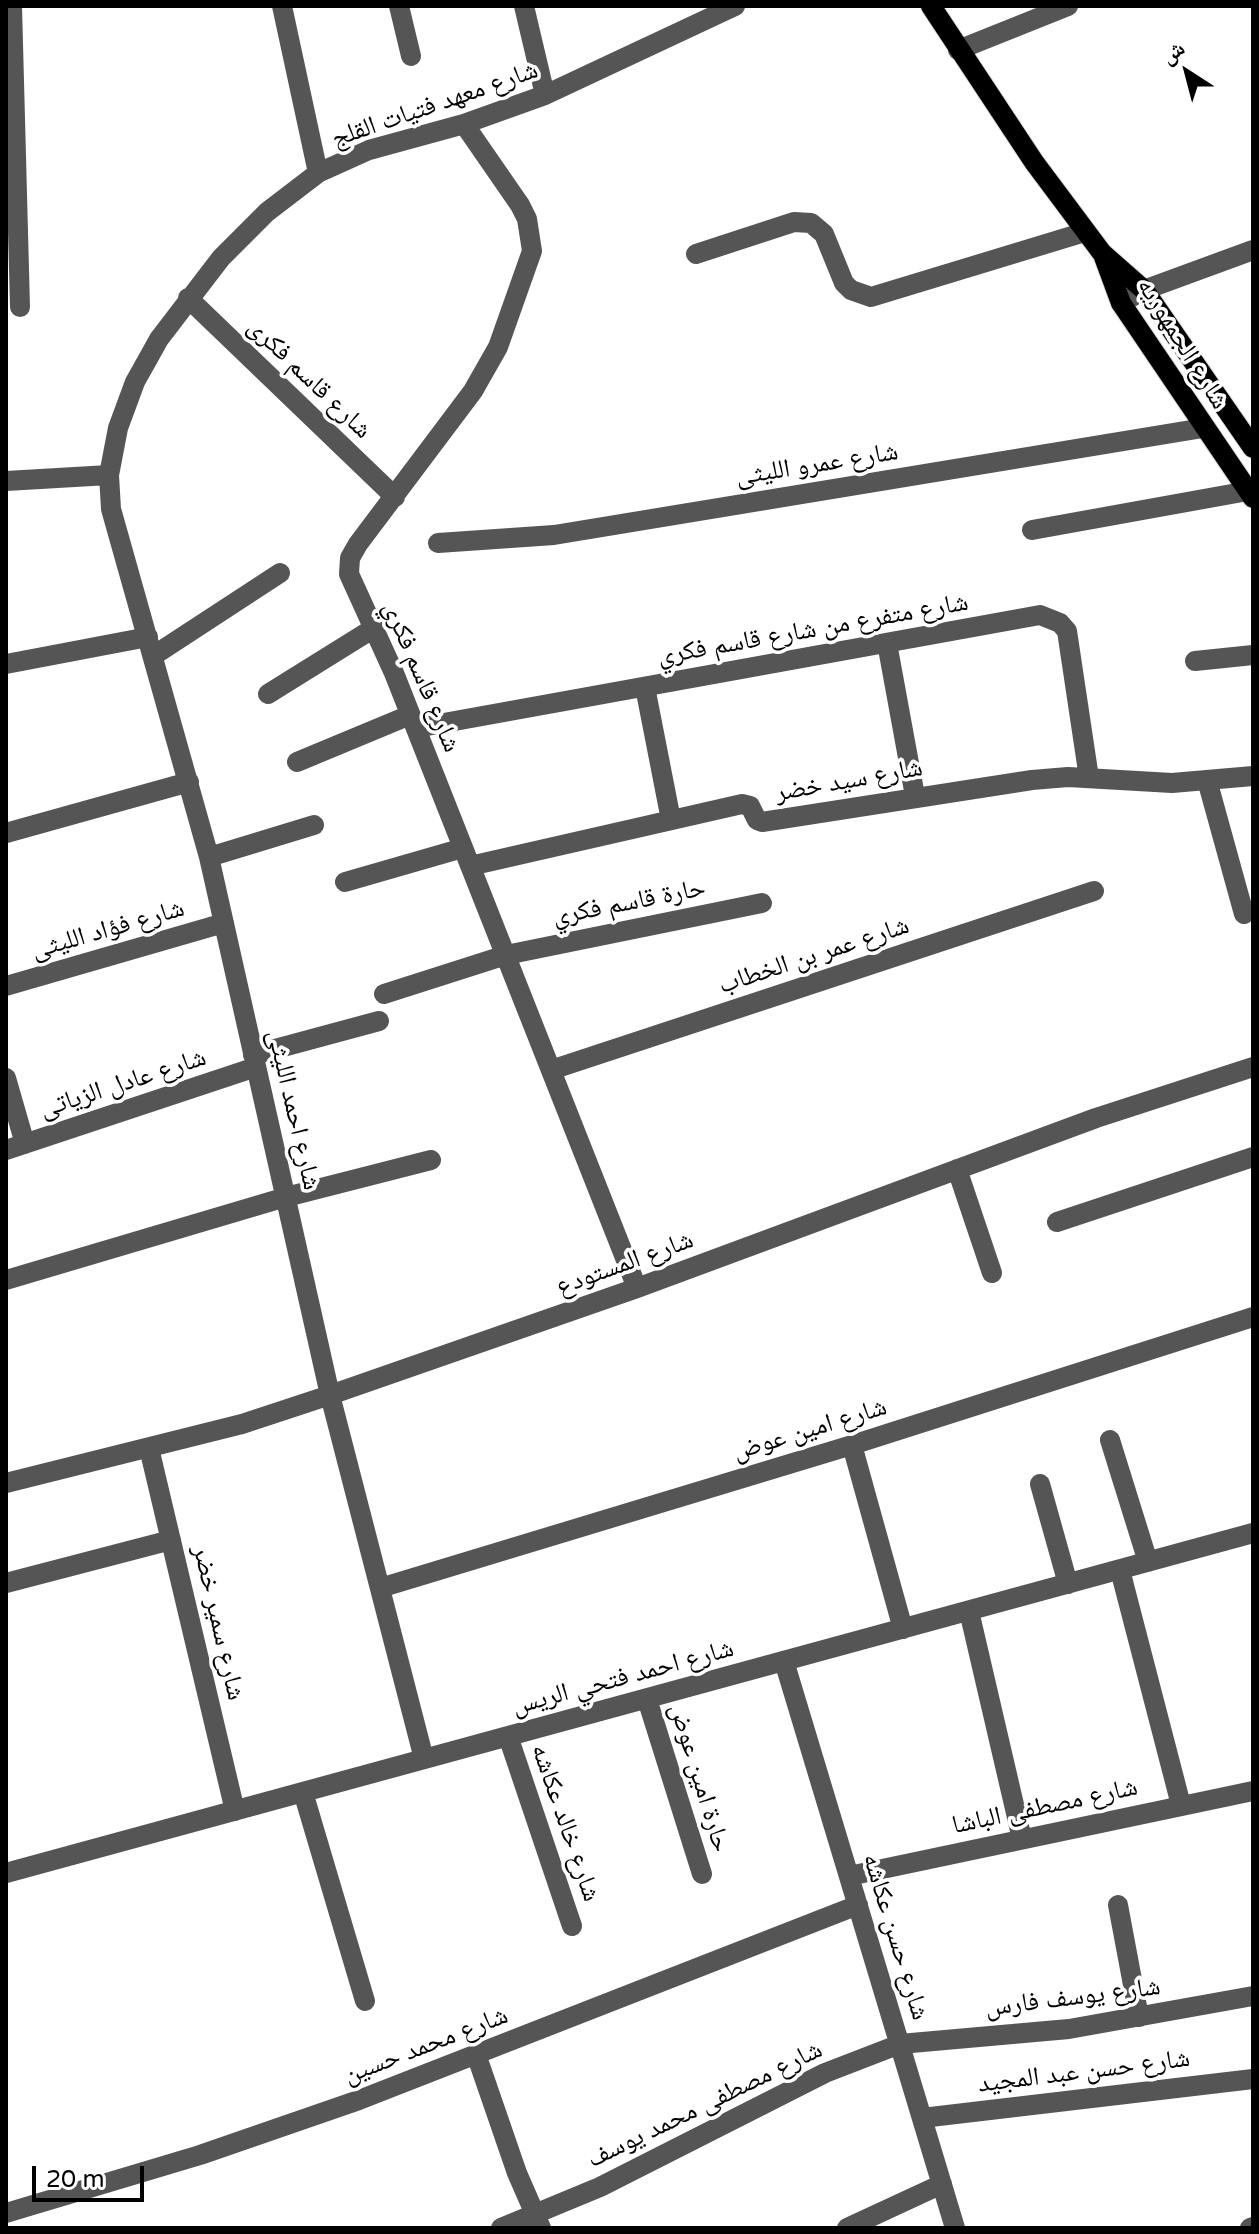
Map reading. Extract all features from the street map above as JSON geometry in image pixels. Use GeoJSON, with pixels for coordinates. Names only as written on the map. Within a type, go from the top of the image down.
{"type":"FeatureCollection","features":[{"type":"Feature","properties":{"kind":"main road","name":"شارع الجمهوريه"},"geometry":{"type":"LineString","coordinates":[[931,6],[958,50],[1085,232],[1102,253],[1144,290],[1253,448]]}},
{"type":"Feature","properties":{"kind":"main road","name":"شارع الجمهوريه"},"geometry":{"type":"LineString","coordinates":[[1102,253],[1121,303],[1203,428],[1251,494]]}},
{"type":"Feature","properties":{"kind":"street"},"geometry":{"type":"LineString","coordinates":[[12,6],[12,269],[20,307]]}},
{"type":"Feature","properties":{"kind":"street"},"geometry":{"type":"LineString","coordinates":[[282,6],[318,173]]}},
{"type":"Feature","properties":{"kind":"street"},"geometry":{"type":"LineString","coordinates":[[399,6],[411,56]]}},
{"type":"Feature","properties":{"kind":"street"},"geometry":{"type":"LineString","coordinates":[[524,6],[545,95]]}},
{"type":"Feature","properties":{"kind":"street","name":"شارع معهد فتيات القلج"},"geometry":{"type":"LineString","coordinates":[[109,475],[118,428],[135,382],[188,298],[221,258],[267,212],[318,173],[369,150],[464,124],[545,95],[735,6]]}},
{"type":"Feature","properties":{"kind":"street"},"geometry":{"type":"LineString","coordinates":[[958,50],[1068,6]]}},
{"type":"Feature","properties":{"kind":"street","name":"شارع قاسم فكري"},"geometry":{"type":"LineString","coordinates":[[464,124],[520,205],[527,219],[532,251],[517,300],[479,380],[350,558],[354,589],[374,628],[413,722],[637,1288]]}},
{"type":"Feature","properties":{"kind":"street"},"geometry":{"type":"LineString","coordinates":[[696,254],[794,222],[811,223],[824,234],[844,283],[851,290],[871,297],[1085,232]]}},
{"type":"Feature","properties":{"kind":"street"},"geometry":{"type":"LineString","coordinates":[[1121,303],[1144,290],[1253,250]]}},
{"type":"Feature","properties":{"kind":"street","name":"شارع قاسم فكرى"},"geometry":{"type":"LineString","coordinates":[[188,298],[395,497]]}},
{"type":"Feature","properties":{"kind":"street","name":"شارع عمرو الليثى"},"geometry":{"type":"LineString","coordinates":[[438,543],[554,535],[1203,428]]}},
{"type":"Feature","properties":{"kind":"street"},"geometry":{"type":"LineString","coordinates":[[6,481],[109,475]]}},
{"type":"Feature","properties":{"kind":"street","name":"شارع احمد الليثى"},"geometry":{"type":"LineString","coordinates":[[109,475],[111,509],[209,857],[330,1395],[424,1759]]}},
{"type":"Feature","properties":{"kind":"street"},"geometry":{"type":"LineString","coordinates":[[1032,530],[1251,494]]}},
{"type":"Feature","properties":{"kind":"street"},"geometry":{"type":"LineString","coordinates":[[6,664],[151,646],[280,573]]}},
{"type":"Feature","properties":{"kind":"street","name":"شارع متفرع من شارع قاسم فكري"},"geometry":{"type":"LineString","coordinates":[[297,762],[413,722],[645,687],[1040,615],[1060,623],[1070,641],[1089,778]]}},
{"type":"Feature","properties":{"kind":"street"},"geometry":{"type":"LineString","coordinates":[[268,694],[374,628]]}},
{"type":"Feature","properties":{"kind":"street"},"geometry":{"type":"LineString","coordinates":[[887,643],[915,796]]}},
{"type":"Feature","properties":{"kind":"street"},"geometry":{"type":"LineString","coordinates":[[1195,661],[1253,655]]}},
{"type":"Feature","properties":{"kind":"street"},"geometry":{"type":"LineString","coordinates":[[645,687],[671,820]]}},
{"type":"Feature","properties":{"kind":"street","name":"شارع سيد خضر"},"geometry":{"type":"LineString","coordinates":[[345,882],[745,803],[762,822],[1032,780],[1089,778],[1143,783],[1253,776]]}},
{"type":"Feature","properties":{"kind":"street"},"geometry":{"type":"LineString","coordinates":[[1207,780],[1244,914]]}},
{"type":"Feature","properties":{"kind":"street"},"geometry":{"type":"LineString","coordinates":[[6,833],[189,782]]}},
{"type":"Feature","properties":{"kind":"street"},"geometry":{"type":"LineString","coordinates":[[209,857],[314,825]]}},
{"type":"Feature","properties":{"kind":"street","name":"شارع عمر بن الخطاب"},"geometry":{"type":"LineString","coordinates":[[551,1070],[1094,891]]}},
{"type":"Feature","properties":{"kind":"street","name":"حارة قاسم فكري"},"geometry":{"type":"LineString","coordinates":[[384,994],[506,955],[762,903]]}},
{"type":"Feature","properties":{"kind":"street","name":"شارع فؤاد الليثى"},"geometry":{"type":"LineString","coordinates":[[6,986],[224,923]]}},
{"type":"Feature","properties":{"kind":"street","name":"شارع عادل الزياتى"},"geometry":{"type":"LineString","coordinates":[[15,1147],[255,1061],[379,1021]]}},
{"type":"Feature","properties":{"kind":"street","name":"شارع المستودع"},"geometry":{"type":"LineString","coordinates":[[6,1483],[149,1448],[330,1395],[637,1288],[1096,1118],[1253,1067]]}},
{"type":"Feature","properties":{"kind":"street"},"geometry":{"type":"LineString","coordinates":[[6,1078],[15,1147]]}},
{"type":"Feature","properties":{"kind":"street"},"geometry":{"type":"LineString","coordinates":[[1057,1222],[1253,1157]]}},
{"type":"Feature","properties":{"kind":"street"},"geometry":{"type":"LineString","coordinates":[[6,1280],[286,1197],[431,1160]]}},
{"type":"Feature","properties":{"kind":"street"},"geometry":{"type":"LineString","coordinates":[[957,1169],[992,1273]]}},
{"type":"Feature","properties":{"kind":"street","name":"شارع امين عوض"},"geometry":{"type":"LineString","coordinates":[[380,1588],[852,1445],[1253,1317]]}},
{"type":"Feature","properties":{"kind":"street"},"geometry":{"type":"LineString","coordinates":[[1110,1440],[1148,1562]]}},
{"type":"Feature","properties":{"kind":"street"},"geometry":{"type":"LineString","coordinates":[[852,1445],[903,1629]]}},
{"type":"Feature","properties":{"kind":"street","name":"شارع سمير خضر"},"geometry":{"type":"LineString","coordinates":[[149,1448],[235,1811]]}},
{"type":"Feature","properties":{"kind":"street"},"geometry":{"type":"LineString","coordinates":[[1040,1484],[1068,1584]]}},
{"type":"Feature","properties":{"kind":"street","name":"شارع احمد فتحي الريس"},"geometry":{"type":"LineString","coordinates":[[6,1873],[1253,1533]]}},
{"type":"Feature","properties":{"kind":"street"},"geometry":{"type":"LineString","coordinates":[[6,1583],[171,1540]]}},
{"type":"Feature","properties":{"kind":"street"},"geometry":{"type":"LineString","coordinates":[[1120,1570],[1181,1805]]}},
{"type":"Feature","properties":{"kind":"street"},"geometry":{"type":"LineString","coordinates":[[969,1611],[1022,1839]]}},
{"type":"Feature","properties":{"kind":"street","name":"شارع حسن عكاشه"},"geometry":{"type":"LineString","coordinates":[[784,1661],[955,2228]]}},
{"type":"Feature","properties":{"kind":"street","name":"حارة امين عوض"},"geometry":{"type":"LineString","coordinates":[[647,1699],[702,1874]]}},
{"type":"Feature","properties":{"kind":"street","name":"شارع خالد عكاشه"},"geometry":{"type":"LineString","coordinates":[[508,1736],[572,1926]]}},
{"type":"Feature","properties":{"kind":"street","name":"شارع مصطفى الباشا"},"geometry":{"type":"LineString","coordinates":[[849,1876],[1253,1791]]}},
{"type":"Feature","properties":{"kind":"street"},"geometry":{"type":"LineString","coordinates":[[303,1792],[365,2001]]}},
{"type":"Feature","properties":{"kind":"street","name":"شارع محمد حسين"},"geometry":{"type":"LineString","coordinates":[[6,2213],[275,2130],[858,1905]]}},
{"type":"Feature","properties":{"kind":"street"},"geometry":{"type":"LineString","coordinates":[[1118,1905],[1139,2017]]}},
{"type":"Feature","properties":{"kind":"street","name":"شارع يوسف فارس"},"geometry":{"type":"LineString","coordinates":[[900,2044],[1069,2029],[1253,1996]]}},
{"type":"Feature","properties":{"kind":"street","name":"شارع مصطفى محمد يوسف"},"geometry":{"type":"LineString","coordinates":[[501,2228],[538,2222],[600,2187],[825,2073],[900,2044]]}},
{"type":"Feature","properties":{"kind":"street"},"geometry":{"type":"LineString","coordinates":[[476,2054],[538,2222]]}},
{"type":"Feature","properties":{"kind":"street","name":"شارع حسن عبد المجيد"},"geometry":{"type":"LineString","coordinates":[[922,2118],[1253,2079]]}},
{"type":"Feature","properties":{"kind":"street"},"geometry":{"type":"LineString","coordinates":[[847,2228],[942,2184]]}}]}
